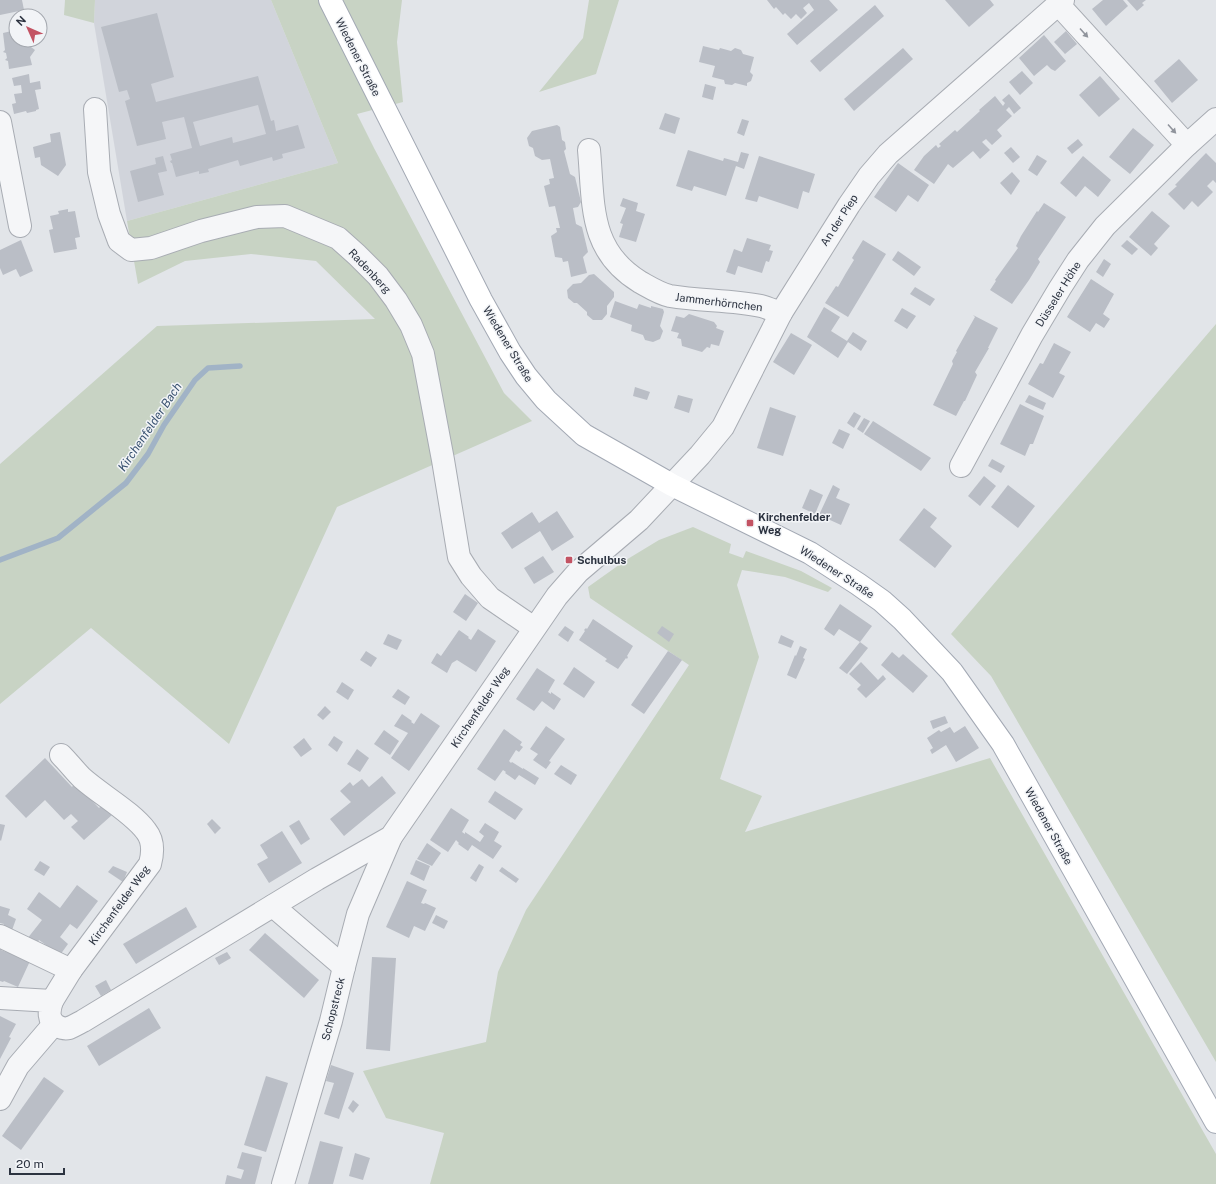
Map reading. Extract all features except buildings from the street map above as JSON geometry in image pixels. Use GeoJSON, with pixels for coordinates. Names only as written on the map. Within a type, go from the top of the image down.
{"type":"FeatureCollection","features":[{"type":"Feature","properties":{"kind":"main road","name":"Wiedener Straße"},"geometry":{"type":"LineString","coordinates":[[330,0],[481,300],[510,352],[526,376],[546,400],[584,435],[672,486],[810,553],[858,584],[882,601],[902,619],[952,672],[1003,744],[1216,1122]]}},
{"type":"Feature","properties":{"kind":"street","name":"An der Piep"},"geometry":{"type":"LineString","coordinates":[[672,486],[723,427],[781,313],[869,176],[888,154],[1060,2]]}},
{"type":"Feature","properties":{"kind":"street"},"geometry":{"type":"LineString","coordinates":[[1060,2],[1187,145]]}},
{"type":"Feature","properties":{"kind":"street","name":"Radenberg"},"geometry":{"type":"LineString","coordinates":[[95,109],[99,172],[109,214],[119,241],[131,250],[151,248],[201,231],[257,217],[285,216],[338,238],[378,276],[396,300],[411,325],[423,354],[460,557],[471,576],[490,598],[534,628]]}},
{"type":"Feature","properties":{"kind":"street","name":"Düsseler Höhe"},"geometry":{"type":"LineString","coordinates":[[961,466],[1032,335],[1078,260],[1105,226],[1187,145],[1216,119]]}},
{"type":"Feature","properties":{"kind":"street"},"geometry":{"type":"LineString","coordinates":[[0,122],[7,196],[20,226]]}},
{"type":"Feature","properties":{"kind":"street","name":"Jammerhörnchen"},"geometry":{"type":"LineString","coordinates":[[589,150],[596,221],[600,237],[610,255],[620,267],[634,278],[669,296],[760,306],[781,313]]}},
{"type":"Feature","properties":{"kind":"street","name":"Kirchenfelder Weg"},"geometry":{"type":"LineString","coordinates":[[54,1024],[60,1028],[68,1028],[83,1021],[273,906],[391,837],[557,596],[578,572],[639,520],[672,486]]}},
{"type":"Feature","properties":{"kind":"street","name":"Kirchenfelder Weg"},"geometry":{"type":"LineString","coordinates":[[52,1001],[71,970],[150,864],[153,852],[147,832],[134,819],[82,777],[61,755]]}},
{"type":"Feature","properties":{"kind":"street","name":"Schopstreck"},"geometry":{"type":"LineString","coordinates":[[284,1184],[331,1021],[358,914],[391,837]]}},
{"type":"Feature","properties":{"kind":"street"},"geometry":{"type":"LineString","coordinates":[[273,906],[344,967]]}},
{"type":"Feature","properties":{"kind":"street"},"geometry":{"type":"LineString","coordinates":[[0,936],[71,970]]}},
{"type":"Feature","properties":{"kind":"street"},"geometry":{"type":"LineString","coordinates":[[0,998],[52,1001],[50,1018],[54,1024],[18,1066],[0,1099]]}},
{"type":"Feature","properties":{"kind":"shaded area"},"geometry":{"type":"Polygon","coordinates":[[[95,0],[271,0],[338,163],[127,221],[94,23],[95,0]]]}},
{"type":"Feature","properties":{"kind":"green space"},"geometry":{"type":"Polygon","coordinates":[[[65,0],[95,0],[94,23],[64,15],[65,0]]]}},
{"type":"Feature","properties":{"kind":"green space"},"geometry":{"type":"Polygon","coordinates":[[[271,0],[402,0],[397,42],[403,102],[357,114],[504,393],[532,421],[337,507],[229,744],[91,628],[0,704],[0,464],[157,326],[375,319],[316,261],[251,254],[185,261],[138,284],[127,221],[338,163],[271,0]]]}},
{"type":"Feature","properties":{"kind":"green space"},"geometry":{"type":"Polygon","coordinates":[[[589,0],[619,0],[596,74],[539,92],[583,38],[589,0]]]}},
{"type":"Feature","properties":{"kind":"green space"},"geometry":{"type":"Polygon","coordinates":[[[1216,324],[1216,1062],[991,676],[951,634],[1216,324]]]}},
{"type":"Feature","properties":{"kind":"green space"},"geometry":{"type":"Polygon","coordinates":[[[693,527],[731,544],[729,553],[743,558],[746,551],[801,571],[832,588],[828,592],[785,577],[742,570],[737,585],[759,657],[720,779],[762,796],[745,832],[990,758],[1216,1154],[1216,1184],[430,1184],[444,1133],[386,1118],[363,1071],[486,1042],[498,972],[526,910],[689,665],[590,598],[588,587],[626,560],[659,540],[693,527]]]}},
{"type":"Feature","properties":{"kind":"waterway","name":"Kirchenfelder Bach"},"geometry":{"type":"LineString","coordinates":[[0,560],[58,538],[126,483],[148,454],[164,425],[195,380],[208,368],[240,366]]}},
{"type":"Feature","properties":{"kind":"place","name":"Kirchenfelder Weg"},"geometry":{"type":"Point","coordinates":[750,523]}},
{"type":"Feature","properties":{"kind":"place","name":"Schulbus"},"geometry":{"type":"Point","coordinates":[569,560]}}]}
